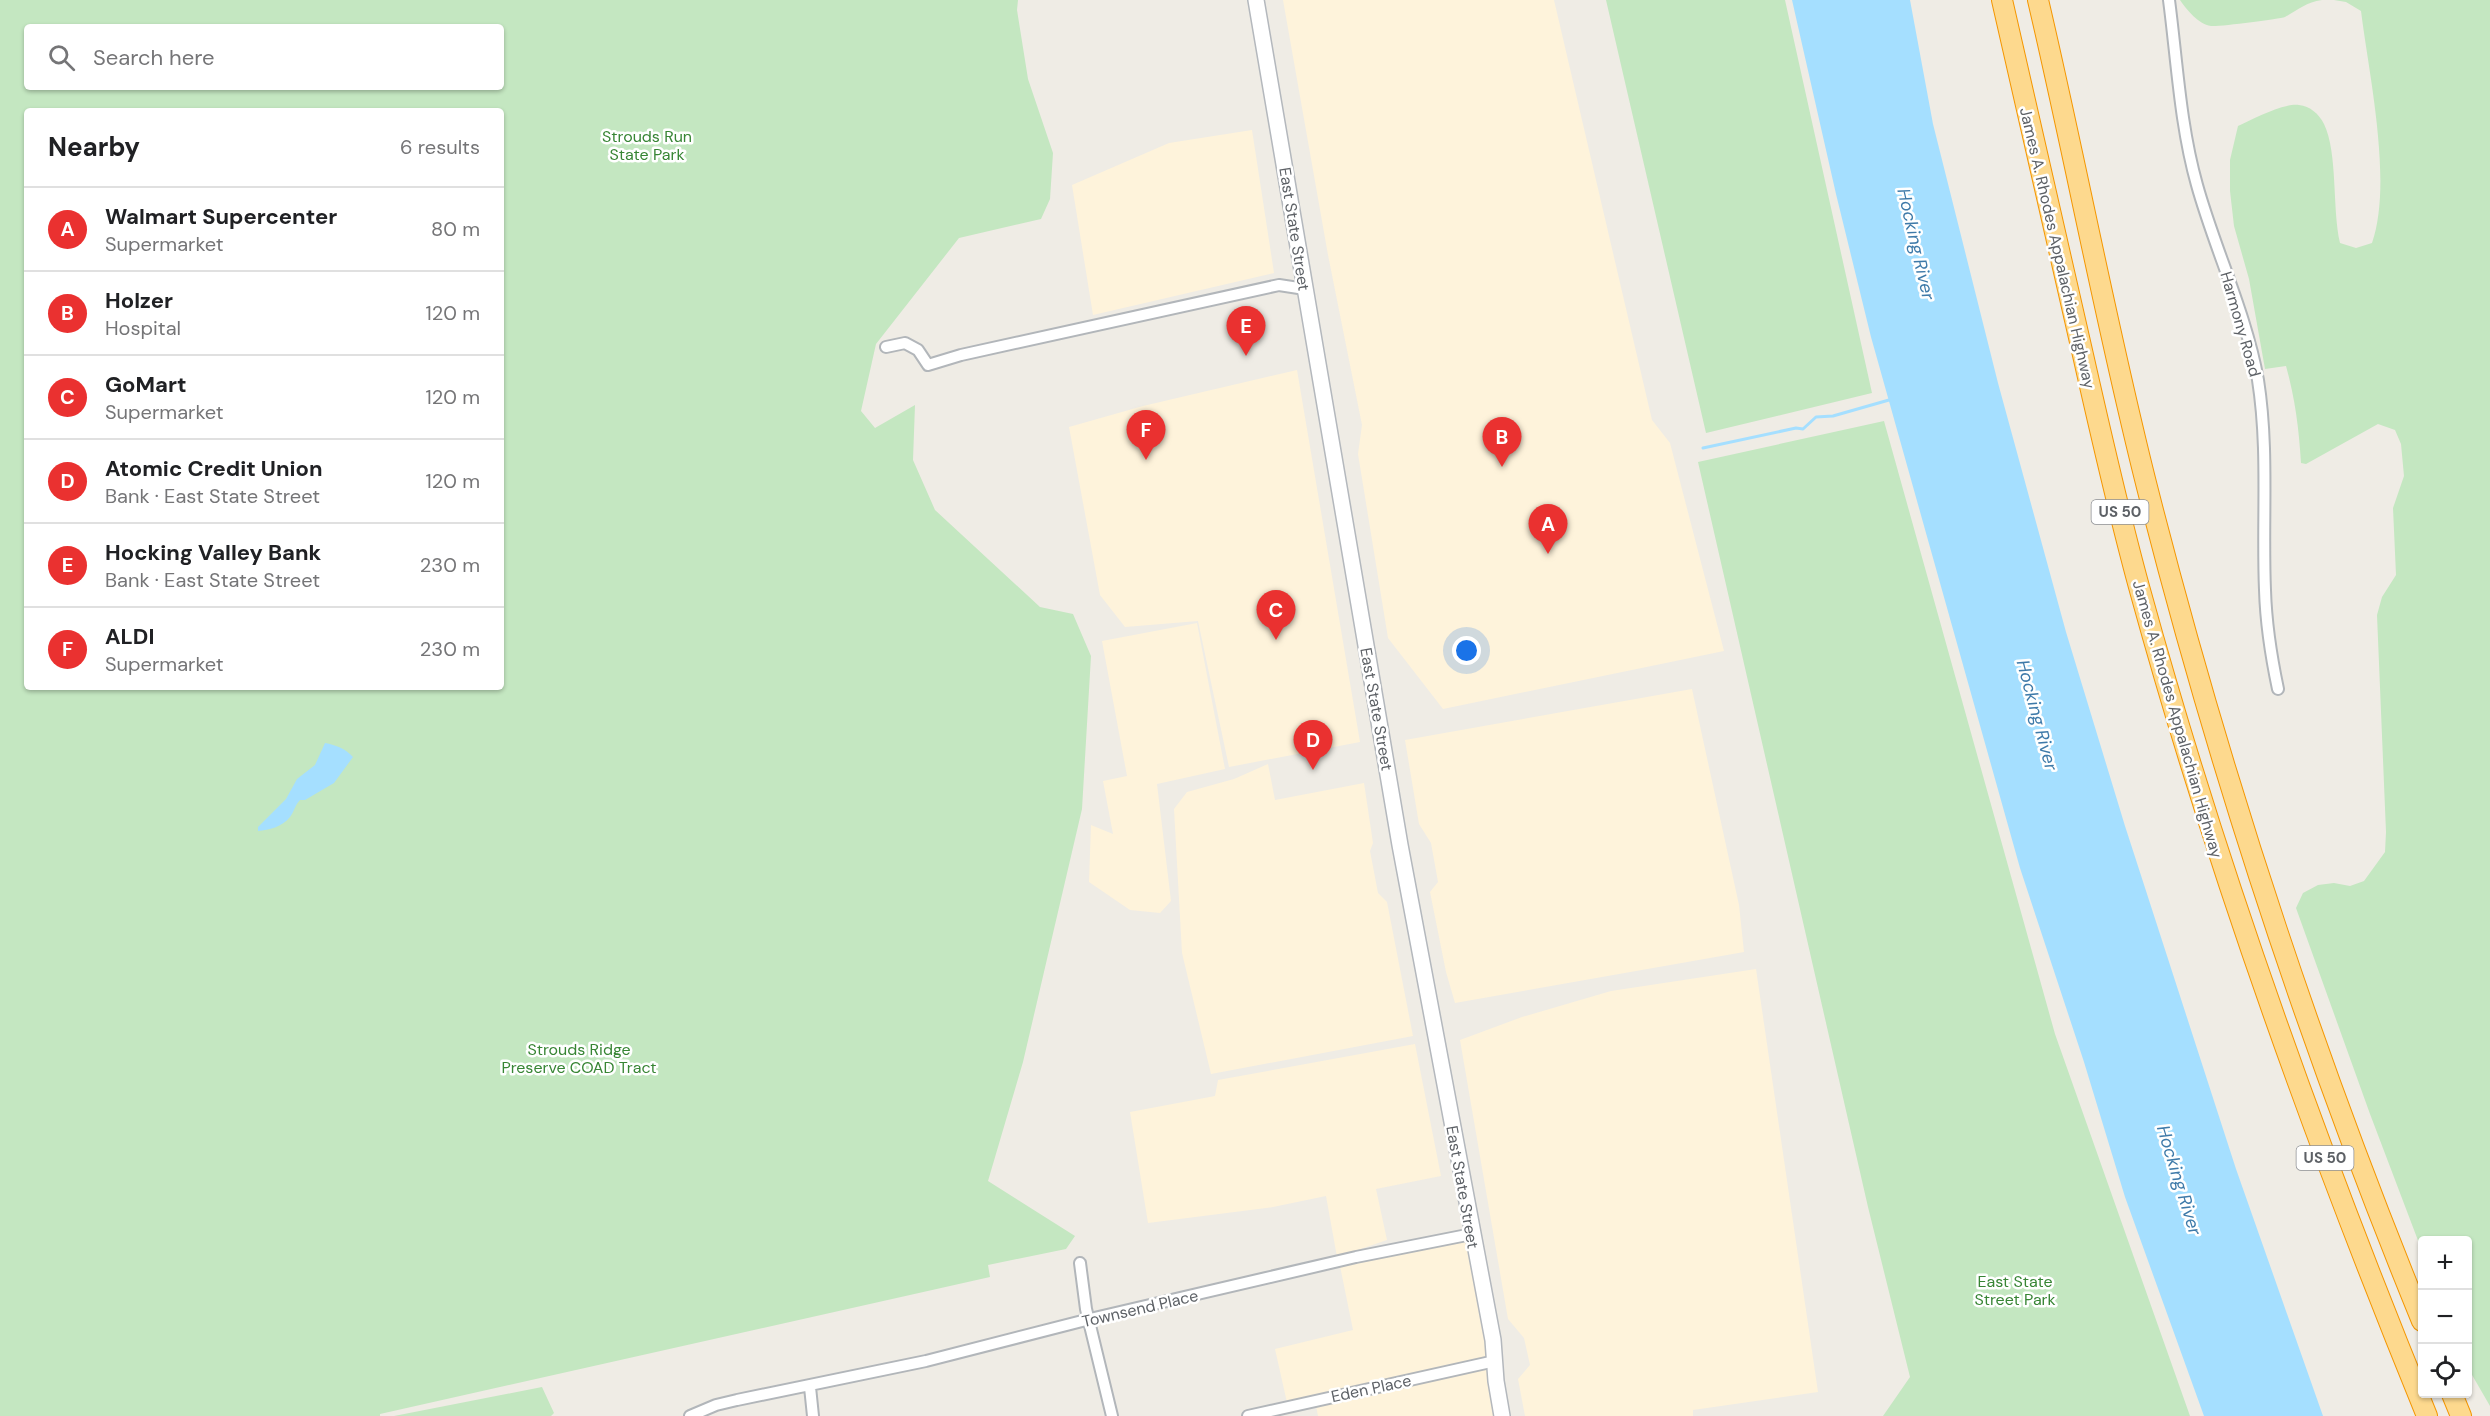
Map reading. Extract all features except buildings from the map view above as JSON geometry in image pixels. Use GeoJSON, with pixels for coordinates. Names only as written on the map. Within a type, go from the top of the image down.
{"type":"FeatureCollection","features":[{"type":"Feature","properties":{"kind":"highway","name":"James A. Rhodes Appalachian Highway"},"geometry":{"type":"LineString","coordinates":[[2002,0],[2108,463],[2140,591],[2174,711],[2220,861],[2279,1035],[2362,1260],[2427,1416]]}},
{"type":"Feature","properties":{"kind":"highway","name":"James A. Rhodes Appalachian Highway"},"geometry":{"type":"LineString","coordinates":[[2038,0],[2147,485],[2223,761],[2266,901],[2300,998],[2365,1178],[2418,1311]]}},
{"type":"Feature","properties":{"kind":"highway"},"geometry":{"type":"LineString","coordinates":[[2454,1398],[2462,1416]]}},
{"type":"Feature","properties":{"kind":"main road","name":"East State Street"},"geometry":{"type":"LineString","coordinates":[[1256,0],[1399,839],[1495,1361],[1502,1416]]}},
{"type":"Feature","properties":{"kind":"street","name":"Harmony Road"},"geometry":{"type":"LineString","coordinates":[[2169,0],[2182,107],[2197,184],[2240,315],[2258,383],[2265,478],[2266,610],[2278,689]]}},
{"type":"Feature","properties":{"kind":"street"},"geometry":{"type":"LineString","coordinates":[[886,347],[905,343],[918,350],[928,365],[961,355],[1279,285],[1305,289]]}},
{"type":"Feature","properties":{"kind":"street","name":"Townsend Place"},"geometry":{"type":"LineString","coordinates":[[690,1416],[727,1403],[927,1361],[1090,1319],[1356,1257],[1472,1234]]}},
{"type":"Feature","properties":{"kind":"street"},"geometry":{"type":"LineString","coordinates":[[1080,1263],[1082,1287],[1112,1416]]}},
{"type":"Feature","properties":{"kind":"street","name":"Eden Place"},"geometry":{"type":"LineString","coordinates":[[1248,1416],[1495,1361]]}},
{"type":"Feature","properties":{"kind":"street"},"geometry":{"type":"LineString","coordinates":[[810,1387],[813,1416]]}},
{"type":"Feature","properties":{"kind":"shaded area"},"geometry":{"type":"Polygon","coordinates":[[[1283,0],[1554,0],[1652,420],[1670,443],[1724,651],[1443,709],[1388,638],[1358,454],[1362,425],[1328,255],[1283,0]]]}},
{"type":"Feature","properties":{"kind":"shaded area"},"geometry":{"type":"Polygon","coordinates":[[[1252,130],[1274,273],[1093,315],[1072,185],[1169,143],[1252,130]]]}},
{"type":"Feature","properties":{"kind":"shaded area"},"geometry":{"type":"Polygon","coordinates":[[[1297,370],[1360,742],[1229,767],[1198,621],[1125,627],[1100,595],[1069,427],[1143,406],[1297,370]]]}},
{"type":"Feature","properties":{"kind":"shaded area"},"geometry":{"type":"Polygon","coordinates":[[[1197,623],[1225,769],[1157,784],[1171,901],[1160,913],[1130,910],[1089,882],[1091,825],[1113,834],[1103,781],[1127,776],[1102,641],[1197,623]]]}},
{"type":"Feature","properties":{"kind":"shaded area"},"geometry":{"type":"Polygon","coordinates":[[[1692,689],[1739,905],[1744,952],[1455,1003],[1446,972],[1430,892],[1438,882],[1431,843],[1419,824],[1405,740],[1692,689]]]}},
{"type":"Feature","properties":{"kind":"shaded area"},"geometry":{"type":"Polygon","coordinates":[[[1268,764],[1275,800],[1364,783],[1373,843],[1370,851],[1378,893],[1387,902],[1413,1036],[1211,1074],[1182,953],[1174,809],[1187,792],[1234,779],[1268,764]]]}},
{"type":"Feature","properties":{"kind":"shaded area"},"geometry":{"type":"Polygon","coordinates":[[[1756,969],[1818,1392],[1693,1410],[1693,1416],[1525,1416],[1518,1379],[1530,1365],[1524,1338],[1508,1319],[1460,1040],[1522,1017],[1611,991],[1756,969]]]}},
{"type":"Feature","properties":{"kind":"shaded area"},"geometry":{"type":"Polygon","coordinates":[[[1415,1044],[1441,1176],[1376,1189],[1387,1240],[1337,1257],[1326,1196],[1273,1207],[1148,1223],[1130,1112],[1215,1096],[1218,1080],[1415,1044]]]}},
{"type":"Feature","properties":{"kind":"shaded area"},"geometry":{"type":"Polygon","coordinates":[[[1472,1234],[1502,1416],[1318,1416],[1315,1400],[1288,1407],[1275,1349],[1353,1330],[1339,1261],[1472,1234]]]}},
{"type":"Feature","properties":{"kind":"green space"},"geometry":{"type":"Polygon","coordinates":[[[0,0],[1018,0],[1017,10],[1028,79],[1053,153],[1050,199],[1041,219],[959,238],[876,344],[861,411],[875,428],[915,405],[913,460],[935,510],[1040,607],[1073,614],[1091,656],[1082,809],[1023,1062],[988,1181],[1075,1236],[1066,1249],[988,1265],[990,1277],[380,1414],[380,1416],[0,1416],[0,0]]]}},
{"type":"Feature","properties":{"kind":"green space"},"geometry":{"type":"Polygon","coordinates":[[[1606,0],[1785,0],[1872,393],[1706,433],[1606,0]]]}},
{"type":"Feature","properties":{"kind":"green space"},"geometry":{"type":"Polygon","coordinates":[[[2180,0],[2322,0],[2307,4],[2285,17],[2211,26],[2197,20],[2180,0]]]}},
{"type":"Feature","properties":{"kind":"green space"},"geometry":{"type":"Polygon","coordinates":[[[2334,0],[2490,0],[2490,1406],[2472,1375],[2472,1236],[2418,1236],[2418,1240],[2296,908],[2303,893],[2318,885],[2334,883],[2350,886],[2364,881],[2385,852],[2377,615],[2382,597],[2396,575],[2393,508],[2404,476],[2401,444],[2395,430],[2378,424],[2306,464],[2301,463],[2296,414],[2286,366],[2265,369],[2249,279],[2234,226],[2230,191],[2230,160],[2238,126],[2285,106],[2299,105],[2310,109],[2322,120],[2328,136],[2340,243],[2356,248],[2372,243],[2378,218],[2380,190],[2380,160],[2374,97],[2361,11],[2346,2],[2334,0]]]}},
{"type":"Feature","properties":{"kind":"green space","name":"East State Street Park"},"geometry":{"type":"Polygon","coordinates":[[[1884,421],[2055,1034],[2190,1416],[1883,1416],[1910,1377],[1868,1207],[1698,462],[1884,421]]]}},
{"type":"Feature","properties":{"kind":"green space"},"geometry":{"type":"Polygon","coordinates":[[[542,1387],[554,1413],[551,1416],[394,1416],[542,1387]]]}},
{"type":"Feature","properties":{"kind":"water","name":"Hocking River"},"geometry":{"type":"Polygon","coordinates":[[[1792,0],[1910,0],[1933,124],[1998,383],[2066,632],[2125,826],[2236,1169],[2323,1416],[2204,1416],[2125,1197],[2084,1062],[2020,868],[1871,337],[1792,0]]]}},
{"type":"Feature","properties":{"kind":"water"},"geometry":{"type":"Polygon","coordinates":[[[325,743],[340,748],[353,757],[334,783],[305,800],[300,800],[290,817],[279,826],[258,831],[258,827],[286,799],[297,779],[315,765],[325,743]]]}},
{"type":"Feature","properties":{"kind":"waterway"},"geometry":{"type":"LineString","coordinates":[[1703,448],[1796,428],[1803,429],[1816,417],[1833,416],[1889,400]]}},
{"type":"Feature","properties":{"kind":"place","name":"Hocking Valley Bank"},"geometry":{"type":"Point","coordinates":[1246,356]}},
{"type":"Feature","properties":{"kind":"place","name":"ALDI"},"geometry":{"type":"Point","coordinates":[1146,460]}},
{"type":"Feature","properties":{"kind":"place","name":"Holzer"},"geometry":{"type":"Point","coordinates":[1502,467]}},
{"type":"Feature","properties":{"kind":"place","name":"Walmart Supercenter"},"geometry":{"type":"Point","coordinates":[1548,554]}},
{"type":"Feature","properties":{"kind":"place","name":"GoMart"},"geometry":{"type":"Point","coordinates":[1276,640]}},
{"type":"Feature","properties":{"kind":"place","name":"Atomic Credit Union"},"geometry":{"type":"Point","coordinates":[1313,770]}},
{"type":"Feature","properties":{"kind":"park label","name":"Strouds Run State Park"},"geometry":{"type":"Point","coordinates":[647,145]}},
{"type":"Feature","properties":{"kind":"park label","name":"Strouds Ridge Preserve COAD Tract"},"geometry":{"type":"Point","coordinates":[579,1058]}}]}
